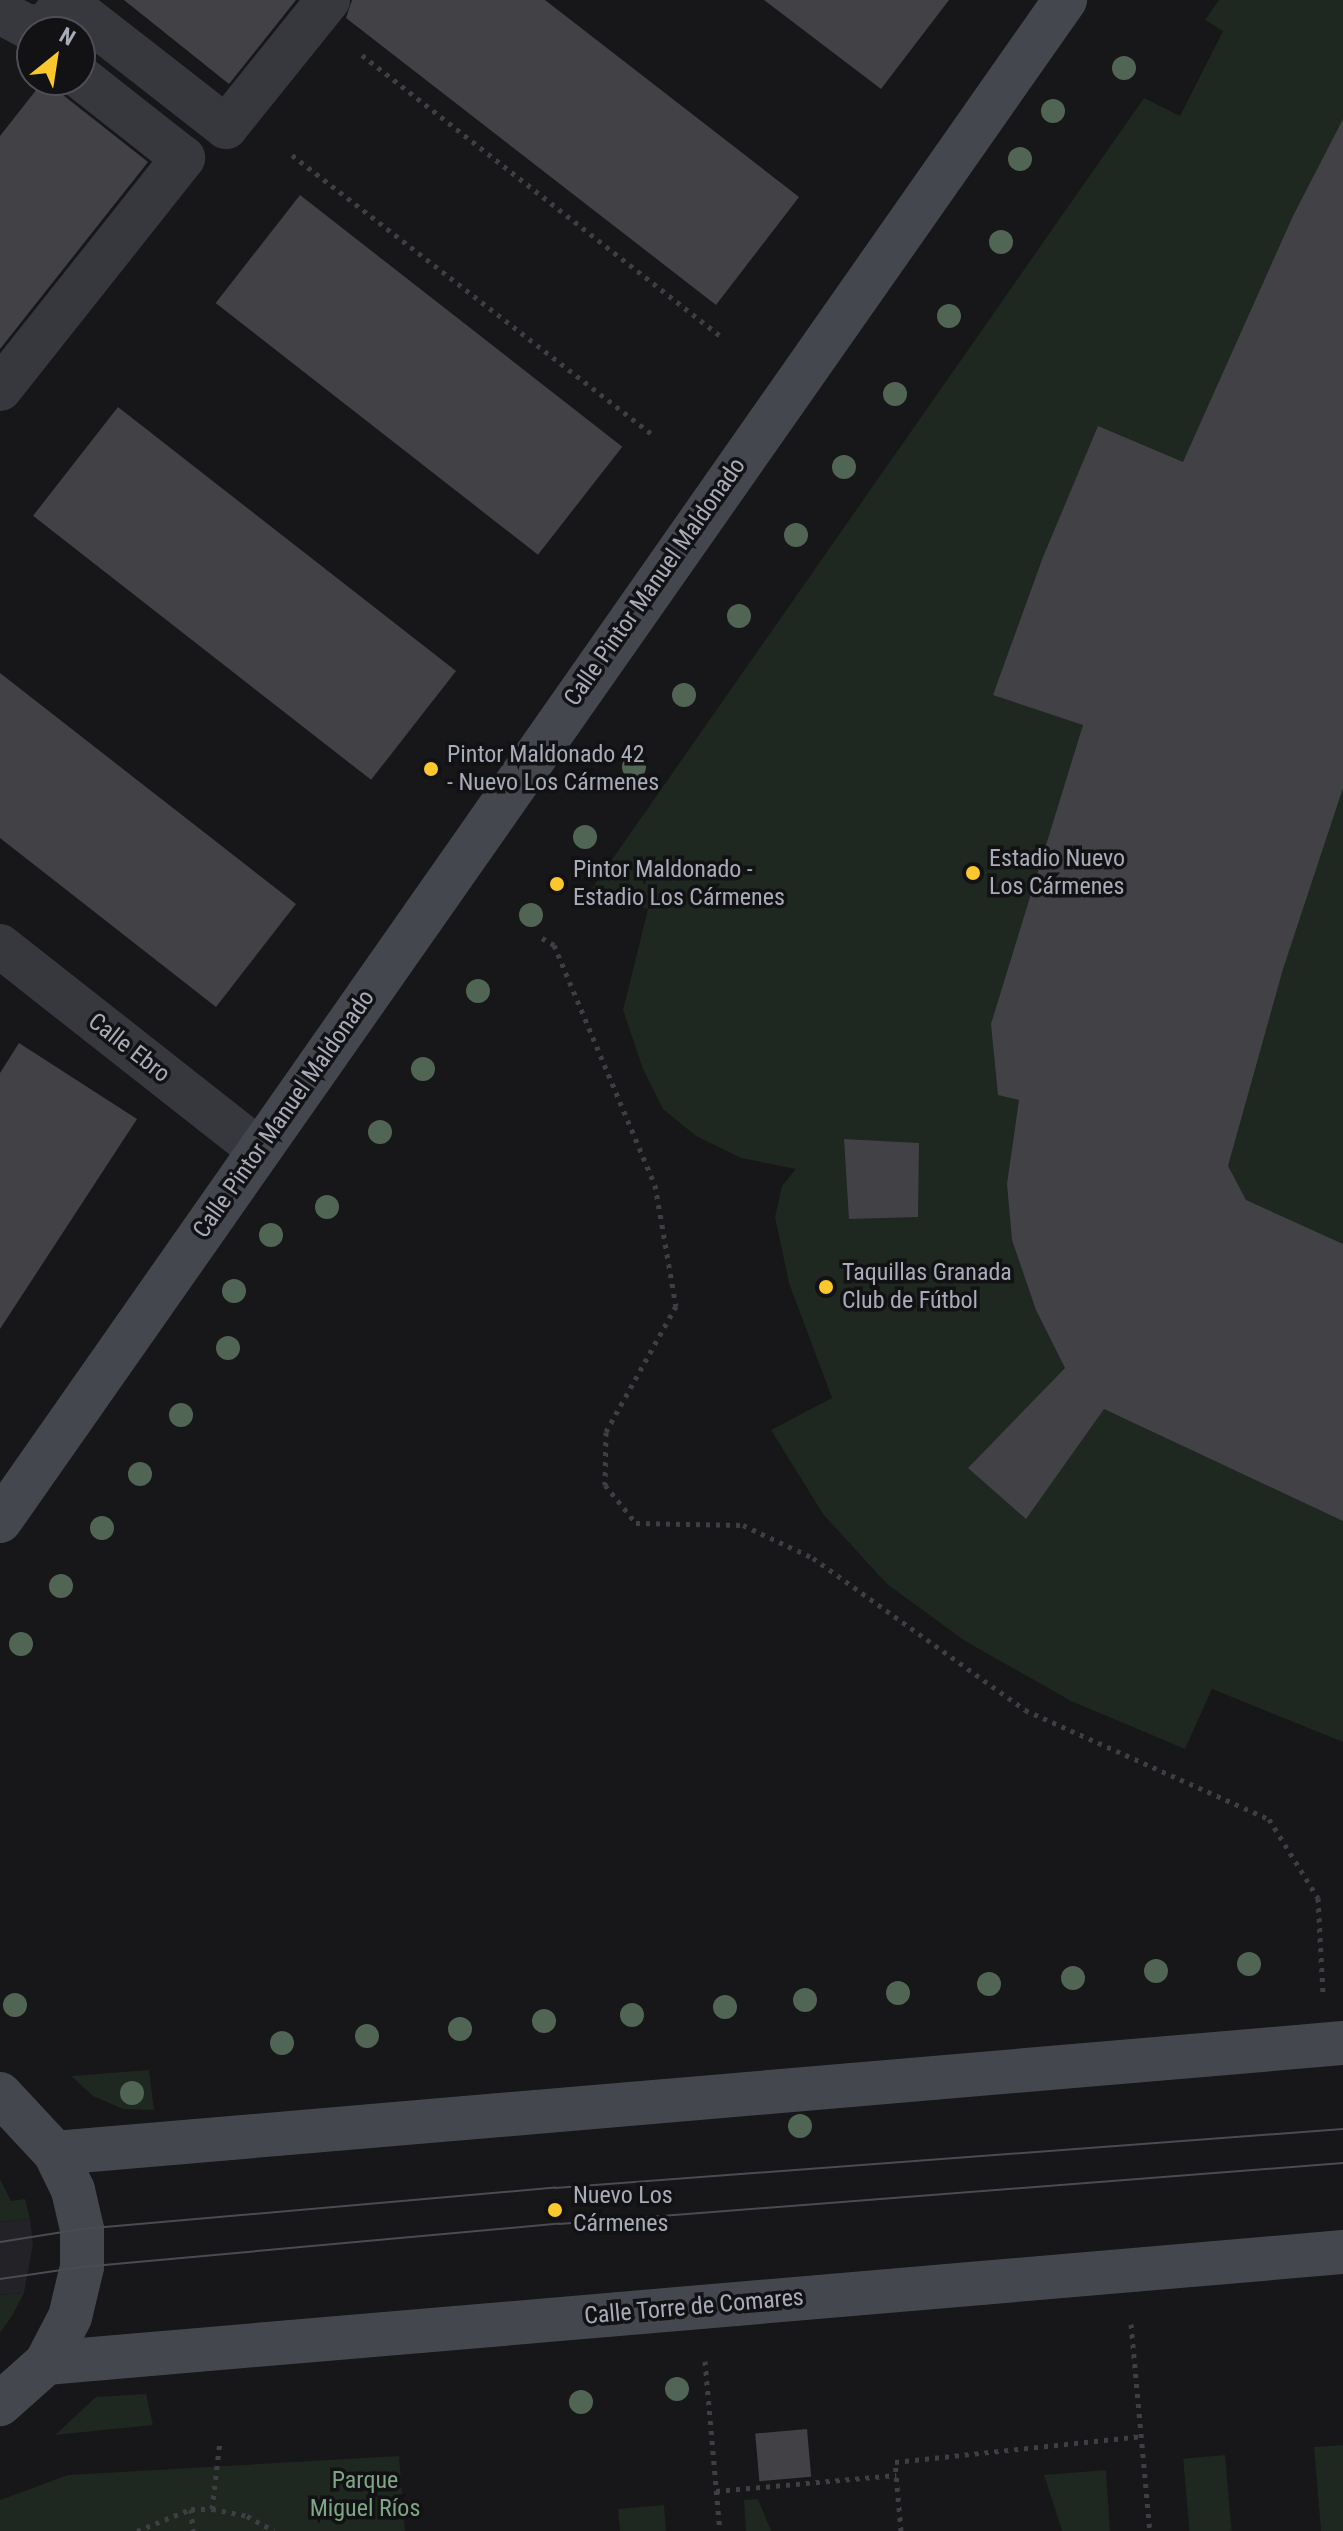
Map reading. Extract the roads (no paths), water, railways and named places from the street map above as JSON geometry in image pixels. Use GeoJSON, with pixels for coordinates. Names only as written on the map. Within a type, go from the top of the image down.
{"type":"FeatureCollection","features":[{"type":"Feature","properties":{"kind":"main road","name":"Calle Pintor Manuel Maldonado"},"geometry":{"type":"LineString","coordinates":[[0,1521],[1065,0]]}},
{"type":"Feature","properties":{"kind":"main road"},"geometry":{"type":"LineString","coordinates":[[55,2153],[1334,2044]]}},
{"type":"Feature","properties":{"kind":"main road"},"geometry":{"type":"LineString","coordinates":[[0,2094],[55,2153],[73,2190],[82,2229],[82,2267],[70,2317],[46,2363],[0,2404]]}},
{"type":"Feature","properties":{"kind":"main road","name":"Calle Torre de Comares"},"geometry":{"type":"LineString","coordinates":[[46,2363],[1343,2252]]}},
{"type":"Feature","properties":{"kind":"street"},"geometry":{"type":"LineString","coordinates":[[4,23],[47,25],[74,7],[226,127],[328,0]]}},
{"type":"Feature","properties":{"kind":"street"},"geometry":{"type":"LineString","coordinates":[[0,389],[183,158],[96,90]]}},
{"type":"Feature","properties":{"kind":"street","name":"Calle Ebro"},"geometry":{"type":"LineString","coordinates":[[0,946],[259,1150]]}},
{"type":"Feature","properties":{"kind":"tram line"},"geometry":{"type":"LineString","coordinates":[[0,2242],[82,2229],[555,2188],[1343,2129]]}},
{"type":"Feature","properties":{"kind":"tram line"},"geometry":{"type":"LineString","coordinates":[[0,2279],[82,2267],[559,2224],[1343,2163]]}},
{"type":"Feature","properties":{"kind":"place","name":"Pintor Maldonado 42 - Nuevo Los Cármenes"},"geometry":{"type":"Point","coordinates":[431,769]}},
{"type":"Feature","properties":{"kind":"place","name":"Estadio Nuevo Los Cármenes"},"geometry":{"type":"Point","coordinates":[973,873]}},
{"type":"Feature","properties":{"kind":"place","name":"Pintor Maldonado - Estadio Los Cármenes"},"geometry":{"type":"Point","coordinates":[557,884]}},
{"type":"Feature","properties":{"kind":"place","name":"Taquillas Granada Club de Fútbol"},"geometry":{"type":"Point","coordinates":[826,1287]}},
{"type":"Feature","properties":{"kind":"place","name":"Nuevo Los Cármenes"},"geometry":{"type":"Point","coordinates":[555,2210]}},
{"type":"Feature","properties":{"kind":"park label","name":"Parque Miguel Ríos"},"geometry":{"type":"Point","coordinates":[365,2495]}}]}
